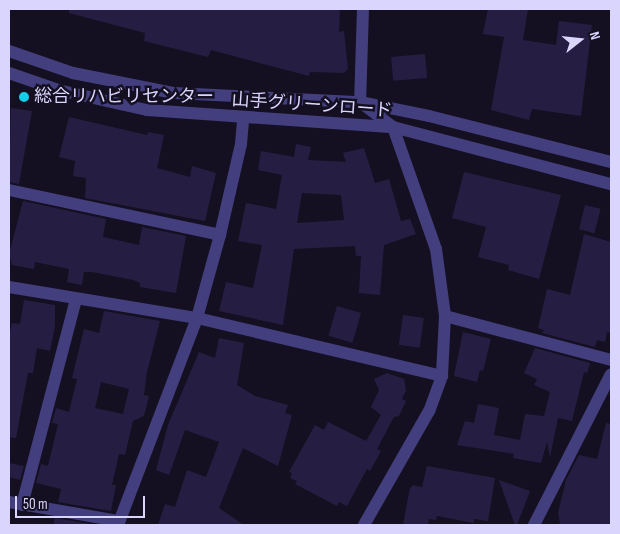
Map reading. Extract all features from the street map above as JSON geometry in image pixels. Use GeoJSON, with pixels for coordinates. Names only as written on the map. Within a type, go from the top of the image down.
{"type":"FeatureCollection","features":[{"type":"Feature","properties":{"kind":"street"},"geometry":{"type":"LineString","coordinates":[[363,9],[360,102],[392,127],[436,249],[445,316],[442,376],[429,412],[364,525]]}},
{"type":"Feature","properties":{"kind":"street","name":"山手グリーンロード"},"geometry":{"type":"LineString","coordinates":[[9,51],[73,73],[173,93],[360,102],[429,116],[611,162]]}},
{"type":"Feature","properties":{"kind":"street","name":"山手グリーンロード"},"geometry":{"type":"LineString","coordinates":[[9,73],[58,90],[147,110],[244,119],[392,127],[611,184]]}},
{"type":"Feature","properties":{"kind":"street"},"geometry":{"type":"LineString","coordinates":[[9,502],[119,523],[197,318],[220,235],[241,144],[244,119]]}},
{"type":"Feature","properties":{"kind":"street"},"geometry":{"type":"LineString","coordinates":[[9,190],[220,235]]}},
{"type":"Feature","properties":{"kind":"street"},"geometry":{"type":"LineString","coordinates":[[9,287],[197,318],[442,376]]}},
{"type":"Feature","properties":{"kind":"street"},"geometry":{"type":"LineString","coordinates":[[22,505],[76,299]]}},
{"type":"Feature","properties":{"kind":"street"},"geometry":{"type":"LineString","coordinates":[[445,316],[611,360]]}},
{"type":"Feature","properties":{"kind":"street"},"geometry":{"type":"LineString","coordinates":[[534,525],[611,374]]}},
{"type":"Feature","properties":{"kind":"building"},"geometry":{"type":"Polygon","coordinates":[[[69,9],[340,9],[339,32],[344,31],[348,69],[344,73],[310,72],[309,76],[211,50],[208,57],[144,41],[145,33],[69,13],[69,9]]]}},
{"type":"Feature","properties":{"kind":"building"},"geometry":{"type":"Polygon","coordinates":[[[488,9],[528,9],[523,40],[556,45],[559,21],[592,25],[581,116],[532,109],[529,120],[491,110],[504,37],[483,34],[488,9]]]}},
{"type":"Feature","properties":{"kind":"building"},"geometry":{"type":"Polygon","coordinates":[[[425,54],[427,78],[393,81],[391,57],[425,54]]]}},
{"type":"Feature","properties":{"kind":"building"},"geometry":{"type":"Polygon","coordinates":[[[11,108],[32,111],[19,184],[9,182],[11,108]]]}},
{"type":"Feature","properties":{"kind":"building"},"geometry":{"type":"Polygon","coordinates":[[[69,117],[147,135],[148,132],[164,135],[157,168],[190,177],[192,166],[216,173],[205,221],[85,198],[86,178],[73,176],[75,161],[59,157],[69,117]]]}},
{"type":"Feature","properties":{"kind":"building"},"geometry":{"type":"Polygon","coordinates":[[[296,144],[311,147],[308,160],[346,162],[343,153],[364,148],[375,183],[389,179],[401,221],[410,219],[416,234],[384,245],[380,295],[359,293],[361,256],[356,256],[355,246],[294,249],[283,325],[219,311],[226,282],[253,288],[262,245],[238,241],[246,203],[276,209],[282,175],[258,170],[261,151],[294,157],[296,144]],[[302,193],[297,223],[344,220],[341,195],[302,193]]]}},
{"type":"Feature","properties":{"kind":"building"},"geometry":{"type":"Polygon","coordinates":[[[464,172],[561,195],[539,279],[508,270],[509,265],[478,257],[486,227],[452,218],[464,172]]]}},
{"type":"Feature","properties":{"kind":"building"},"geometry":{"type":"Polygon","coordinates":[[[23,201],[106,219],[103,237],[139,245],[142,227],[186,236],[176,293],[140,287],[140,283],[133,280],[92,272],[84,272],[82,285],[67,282],[69,269],[35,262],[34,269],[12,265],[9,254],[23,201]]]}},
{"type":"Feature","properties":{"kind":"building"},"geometry":{"type":"Polygon","coordinates":[[[585,205],[601,209],[594,233],[579,229],[585,205]]]}},
{"type":"Feature","properties":{"kind":"building"},"geometry":{"type":"Polygon","coordinates":[[[584,234],[611,242],[611,333],[607,332],[605,342],[597,340],[595,347],[542,333],[544,330],[538,328],[547,289],[570,295],[584,234]]]}},
{"type":"Feature","properties":{"kind":"building"},"geometry":{"type":"Polygon","coordinates":[[[24,300],[55,305],[55,326],[50,351],[37,348],[33,373],[28,373],[16,438],[9,437],[9,336],[12,323],[20,324],[24,300]]]}},
{"type":"Feature","properties":{"kind":"building"},"geometry":{"type":"Polygon","coordinates":[[[337,306],[361,313],[352,343],[328,336],[337,306]]]}},
{"type":"Feature","properties":{"kind":"building"},"geometry":{"type":"Polygon","coordinates":[[[104,311],[160,321],[147,372],[144,395],[149,396],[144,416],[133,421],[125,455],[119,454],[112,485],[116,485],[111,511],[58,502],[61,489],[36,483],[41,464],[48,466],[58,424],[52,423],[56,408],[69,412],[77,379],[72,378],[84,329],[99,333],[104,311]],[[101,382],[95,408],[123,414],[129,389],[101,382]]]}},
{"type":"Feature","properties":{"kind":"building"},"geometry":{"type":"Polygon","coordinates":[[[403,315],[424,318],[420,348],[399,345],[403,315]]]}},
{"type":"Feature","properties":{"kind":"building"},"geometry":{"type":"Polygon","coordinates":[[[463,332],[491,339],[483,371],[480,370],[477,382],[454,376],[463,332]]]}},
{"type":"Feature","properties":{"kind":"building"},"geometry":{"type":"Polygon","coordinates":[[[219,338],[244,343],[237,385],[255,396],[288,405],[285,413],[292,415],[278,466],[243,448],[219,508],[244,525],[158,525],[165,504],[175,507],[187,470],[206,477],[219,442],[185,430],[169,475],[156,470],[168,425],[199,352],[215,358],[219,338]]]}},
{"type":"Feature","properties":{"kind":"building"},"geometry":{"type":"Polygon","coordinates":[[[535,348],[590,363],[587,373],[584,372],[572,421],[558,418],[550,457],[547,442],[541,463],[513,458],[514,454],[457,445],[465,421],[474,423],[478,404],[499,408],[494,435],[520,440],[525,414],[544,416],[550,392],[534,385],[537,379],[524,373],[535,348]]]}},
{"type":"Feature","properties":{"kind":"building"},"geometry":{"type":"Polygon","coordinates":[[[387,373],[404,379],[406,390],[402,399],[406,401],[399,416],[394,417],[377,449],[381,451],[370,471],[367,469],[347,506],[339,502],[337,506],[295,484],[297,481],[290,478],[292,473],[289,472],[315,425],[324,430],[328,422],[366,441],[381,415],[371,407],[379,390],[374,379],[387,373]]]}},
{"type":"Feature","properties":{"kind":"building"},"geometry":{"type":"Polygon","coordinates":[[[606,423],[611,424],[611,525],[560,524],[558,513],[566,480],[579,455],[597,459],[606,423]]]}},
{"type":"Feature","properties":{"kind":"building"},"geometry":{"type":"Polygon","coordinates":[[[9,463],[24,466],[20,480],[9,477],[9,463]]]}},
{"type":"Feature","properties":{"kind":"building"},"geometry":{"type":"Polygon","coordinates":[[[427,466],[495,478],[488,521],[474,519],[474,523],[437,516],[436,520],[429,519],[428,525],[403,525],[410,488],[413,485],[422,487],[427,466]]]}},
{"type":"Feature","properties":{"kind":"building"},"geometry":{"type":"Polygon","coordinates":[[[499,480],[530,491],[517,525],[515,525],[499,480]]]}},
{"type":"Feature","properties":{"kind":"building"},"geometry":{"type":"Polygon","coordinates":[[[55,518],[96,525],[53,525],[55,518]]]}},
{"type":"Feature","properties":{"kind":"place","name":"総合リハビリセンター"},"geometry":{"type":"Point","coordinates":[24,97]}}]}
